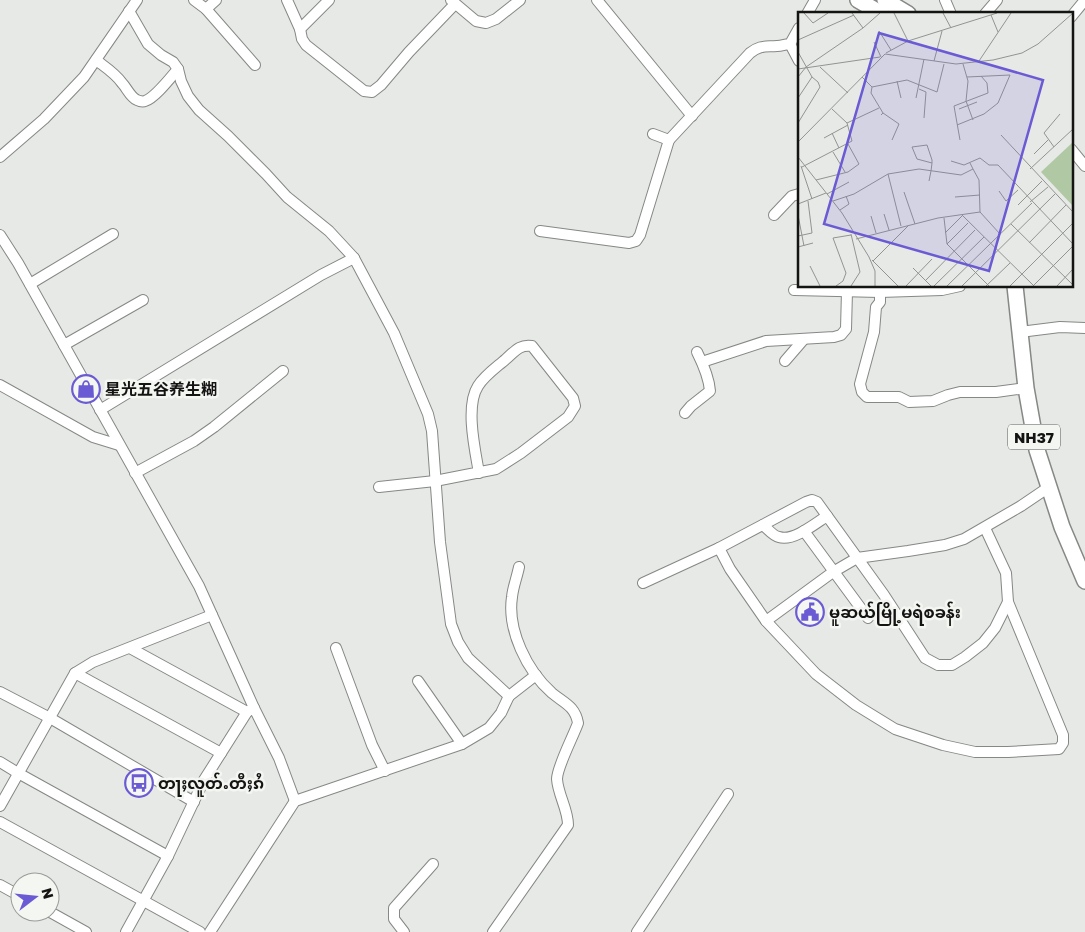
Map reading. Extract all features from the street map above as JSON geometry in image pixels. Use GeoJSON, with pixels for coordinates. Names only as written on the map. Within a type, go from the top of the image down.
{"type":"FeatureCollection","features":[{"type":"Feature","properties":{"kind":"highway"},"geometry":{"type":"LineString","coordinates":[[858,0],[879,12]]}},
{"type":"Feature","properties":{"kind":"highway"},"geometry":{"type":"LineString","coordinates":[[885,0],[905,12]]}},
{"type":"Feature","properties":{"kind":"highway","name":"NH37"},"geometry":{"type":"LineString","coordinates":[[1015,288],[1026,388],[1037,450],[1062,527],[1082,566],[1085,581]]}},
{"type":"Feature","properties":{"kind":"street"},"geometry":{"type":"LineString","coordinates":[[0,157],[44,119],[84,77],[137,0]]}},
{"type":"Feature","properties":{"kind":"street"},"geometry":{"type":"LineString","coordinates":[[194,0],[206,10],[255,65]]}},
{"type":"Feature","properties":{"kind":"street"},"geometry":{"type":"LineString","coordinates":[[206,10],[216,0]]}},
{"type":"Feature","properties":{"kind":"street"},"geometry":{"type":"LineString","coordinates":[[287,0],[306,45],[364,92],[372,92],[381,85],[453,2],[476,21],[486,23],[496,20],[520,0]]}},
{"type":"Feature","properties":{"kind":"street"},"geometry":{"type":"LineString","coordinates":[[300,29],[329,0]]}},
{"type":"Feature","properties":{"kind":"street"},"geometry":{"type":"LineString","coordinates":[[597,0],[692,116]]}},
{"type":"Feature","properties":{"kind":"street"},"geometry":{"type":"LineString","coordinates":[[808,12],[815,0]]}},
{"type":"Feature","properties":{"kind":"street"},"geometry":{"type":"LineString","coordinates":[[945,0],[950,12]]}},
{"type":"Feature","properties":{"kind":"street"},"geometry":{"type":"LineString","coordinates":[[987,12],[997,0]]}},
{"type":"Feature","properties":{"kind":"street"},"geometry":{"type":"LineString","coordinates":[[1072,16],[1085,0]]}},
{"type":"Feature","properties":{"kind":"street"},"geometry":{"type":"LineString","coordinates":[[129,11],[148,44],[173,62],[178,69],[188,96],[199,110],[228,136],[287,197],[329,231],[354,258],[394,333],[428,414],[432,431],[440,542],[451,624],[458,642],[468,658],[509,696]]}},
{"type":"Feature","properties":{"kind":"street"},"geometry":{"type":"LineString","coordinates":[[790,44],[798,30]]}},
{"type":"Feature","properties":{"kind":"street"},"geometry":{"type":"LineString","coordinates":[[540,231],[629,243],[636,241],[640,235],[669,140],[755,49],[762,46],[790,44]]}},
{"type":"Feature","properties":{"kind":"street"},"geometry":{"type":"LineString","coordinates":[[790,44],[798,59]]}},
{"type":"Feature","properties":{"kind":"street"},"geometry":{"type":"LineString","coordinates":[[96,60],[113,73],[132,96],[138,101],[144,102],[151,98],[178,69]]}},
{"type":"Feature","properties":{"kind":"street"},"geometry":{"type":"LineString","coordinates":[[653,134],[669,140]]}},
{"type":"Feature","properties":{"kind":"street"},"geometry":{"type":"LineString","coordinates":[[0,148],[20,140]]}},
{"type":"Feature","properties":{"kind":"street"},"geometry":{"type":"LineString","coordinates":[[1072,150],[1085,165]]}},
{"type":"Feature","properties":{"kind":"street"},"geometry":{"type":"LineString","coordinates":[[774,215],[792,196],[798,194]]}},
{"type":"Feature","properties":{"kind":"street"},"geometry":{"type":"LineString","coordinates":[[30,284],[113,234]]}},
{"type":"Feature","properties":{"kind":"street"},"geometry":{"type":"LineString","coordinates":[[0,235],[30,284],[199,586],[251,710],[279,758],[295,801]]}},
{"type":"Feature","properties":{"kind":"street"},"geometry":{"type":"LineString","coordinates":[[100,410],[314,279],[354,258]]}},
{"type":"Feature","properties":{"kind":"street"},"geometry":{"type":"LineString","coordinates":[[794,290],[942,290],[951,288]]}},
{"type":"Feature","properties":{"kind":"street"},"geometry":{"type":"LineString","coordinates":[[880,289],[880,302],[876,307],[874,332],[860,384],[862,392],[867,397],[886,396],[909,402],[932,401],[960,392],[996,392],[1026,388]]}},
{"type":"Feature","properties":{"kind":"street"},"geometry":{"type":"LineString","coordinates":[[702,362],[766,341],[841,335],[846,329],[847,291]]}},
{"type":"Feature","properties":{"kind":"street"},"geometry":{"type":"LineString","coordinates":[[64,345],[143,300]]}},
{"type":"Feature","properties":{"kind":"street"},"geometry":{"type":"LineString","coordinates":[[1020,332],[1060,327],[1085,328]]}},
{"type":"Feature","properties":{"kind":"street"},"geometry":{"type":"LineString","coordinates":[[785,361],[804,339]]}},
{"type":"Feature","properties":{"kind":"street"},"geometry":{"type":"LineString","coordinates":[[379,487],[435,481],[479,473],[496,469],[521,454],[568,417],[575,406],[573,398],[532,346],[526,344],[520,347],[493,370],[478,386],[472,401],[473,433],[479,473]]}},
{"type":"Feature","properties":{"kind":"street"},"geometry":{"type":"LineString","coordinates":[[685,413],[710,391],[702,362],[697,352]]}},
{"type":"Feature","properties":{"kind":"street"},"geometry":{"type":"LineString","coordinates":[[135,473],[194,441],[283,371]]}},
{"type":"Feature","properties":{"kind":"street"},"geometry":{"type":"LineString","coordinates":[[0,386],[93,437],[119,445]]}},
{"type":"Feature","properties":{"kind":"street"},"geometry":{"type":"LineString","coordinates":[[766,622],[833,572],[857,558],[945,545],[964,540],[1021,506],[1048,487]]}},
{"type":"Feature","properties":{"kind":"street"},"geometry":{"type":"LineString","coordinates":[[643,583],[719,548],[812,500],[817,502],[884,594],[925,658],[938,665],[952,664],[983,644],[995,628],[1008,602]]}},
{"type":"Feature","properties":{"kind":"street"},"geometry":{"type":"LineString","coordinates":[[763,525],[777,537],[786,539],[804,531],[827,516]]}},
{"type":"Feature","properties":{"kind":"street"},"geometry":{"type":"LineString","coordinates":[[719,548],[730,569],[766,622],[816,674],[856,705],[895,729],[943,745],[975,752],[1008,752],[1059,748],[1063,743],[1063,735],[1008,602],[1006,573],[985,528]]}},
{"type":"Feature","properties":{"kind":"street"},"geometry":{"type":"LineString","coordinates":[[804,531],[868,618]]}},
{"type":"Feature","properties":{"kind":"street"},"geometry":{"type":"LineString","coordinates":[[493,932],[568,825],[568,816],[557,776],[578,724],[577,716],[572,708],[551,692],[536,675],[518,645],[512,622],[512,597],[519,567]]}},
{"type":"Feature","properties":{"kind":"street"},"geometry":{"type":"LineString","coordinates":[[0,806],[75,673],[93,662],[212,615]]}},
{"type":"Feature","properties":{"kind":"street"},"geometry":{"type":"LineString","coordinates":[[130,648],[251,710]]}},
{"type":"Feature","properties":{"kind":"street"},"geometry":{"type":"LineString","coordinates":[[336,648],[372,745],[385,771]]}},
{"type":"Feature","properties":{"kind":"street"},"geometry":{"type":"LineString","coordinates":[[75,673],[221,753]]}},
{"type":"Feature","properties":{"kind":"street"},"geometry":{"type":"LineString","coordinates":[[210,932],[295,801],[462,744],[489,728],[501,713],[509,696],[536,675]]}},
{"type":"Feature","properties":{"kind":"street"},"geometry":{"type":"LineString","coordinates":[[418,681],[462,744]]}},
{"type":"Feature","properties":{"kind":"street"},"geometry":{"type":"LineString","coordinates":[[0,692],[50,718],[194,802]]}},
{"type":"Feature","properties":{"kind":"street"},"geometry":{"type":"LineString","coordinates":[[126,932],[168,856],[204,780],[251,710]]}},
{"type":"Feature","properties":{"kind":"street"},"geometry":{"type":"LineString","coordinates":[[0,762],[168,856]]}},
{"type":"Feature","properties":{"kind":"street"},"geometry":{"type":"LineString","coordinates":[[637,932],[728,794]]}},
{"type":"Feature","properties":{"kind":"street"},"geometry":{"type":"LineString","coordinates":[[0,822],[200,932]]}},
{"type":"Feature","properties":{"kind":"street"},"geometry":{"type":"LineString","coordinates":[[404,932],[394,919],[394,908],[433,864]]}},
{"type":"Feature","properties":{"kind":"street"},"geometry":{"type":"LineString","coordinates":[[60,918],[86,932]]}},
{"type":"Feature","properties":{"kind":"place","name":"星光五谷养生糊"},"geometry":{"type":"Point","coordinates":[86,389]}},
{"type":"Feature","properties":{"kind":"place","name":"မူဆယ်မြို့မရဲစခန်း"},"geometry":{"type":"Point","coordinates":[810,612]}},
{"type":"Feature","properties":{"kind":"place","name":"တႃႈလူတ်ႉတီႈၵႆ"},"geometry":{"type":"Point","coordinates":[139,783]}}]}
